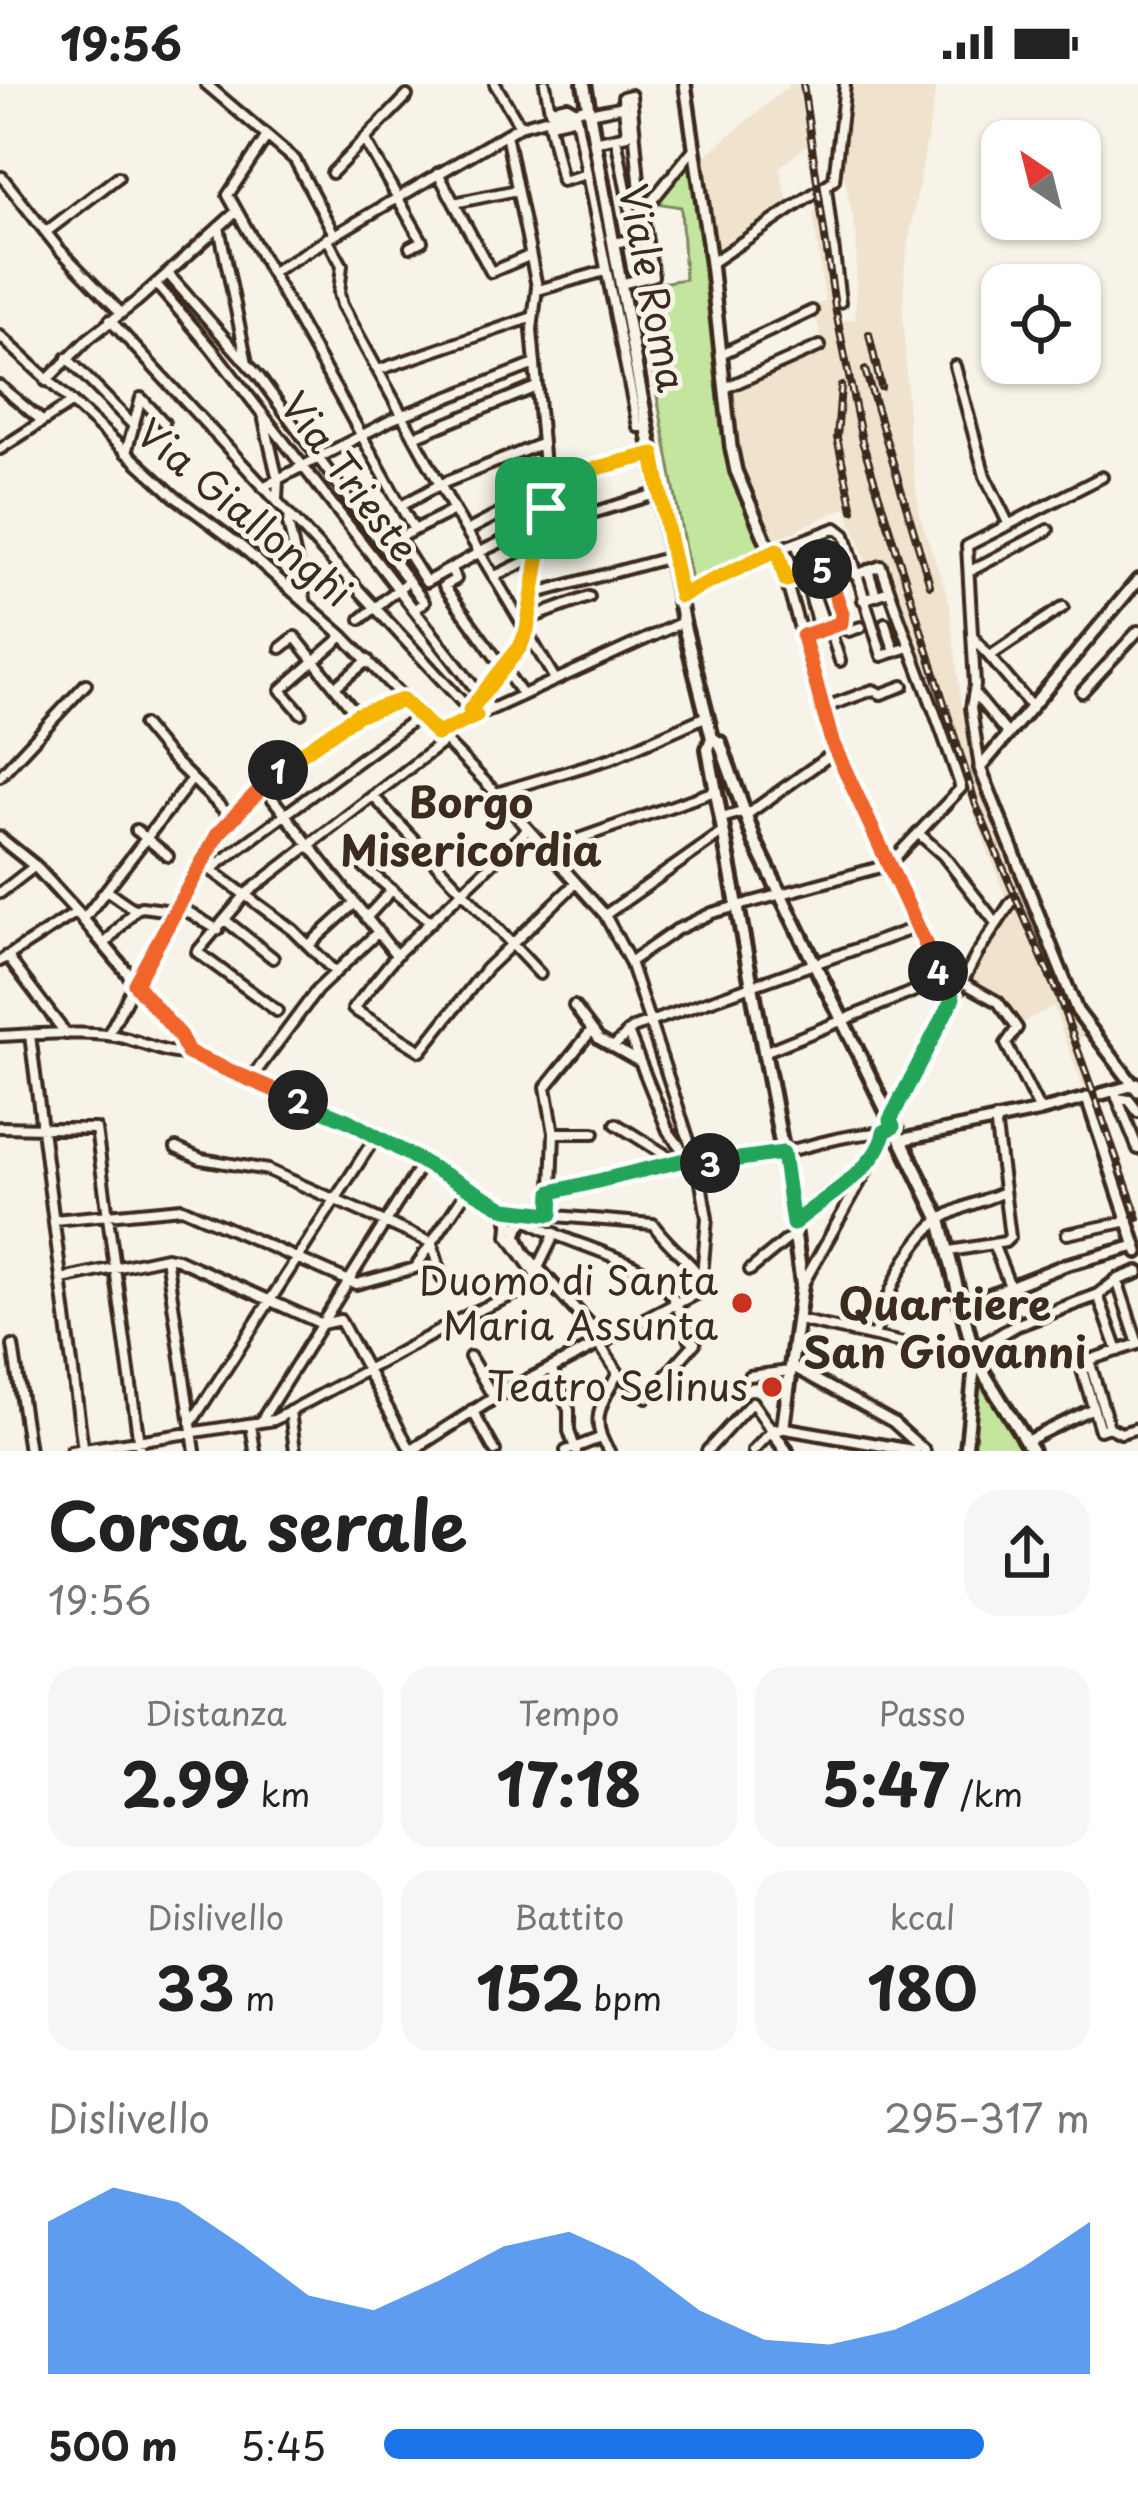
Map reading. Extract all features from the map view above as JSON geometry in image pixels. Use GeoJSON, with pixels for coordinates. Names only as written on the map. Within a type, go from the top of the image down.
{"type":"FeatureCollection","features":[{"type":"Feature","properties":{"kind":"main road","name":"Viale Roma"},"geometry":{"type":"LineString","coordinates":[[584,84],[683,622],[712,737]]}},
{"type":"Feature","properties":{"kind":"main road"},"geometry":{"type":"LineString","coordinates":[[786,1451],[777,1430],[807,1279],[793,1229],[716,791],[708,745],[712,737],[721,743],[755,842],[940,1220],[974,1354],[1029,1446]]}},
{"type":"Feature","properties":{"kind":"street"},"geometry":{"type":"LineString","coordinates":[[206,84],[298,164],[342,265],[340,299],[454,510],[555,679]]}},
{"type":"Feature","properties":{"kind":"street"},"geometry":{"type":"LineString","coordinates":[[495,84],[520,126]]}},
{"type":"Feature","properties":{"kind":"street"},"geometry":{"type":"LineString","coordinates":[[544,84],[550,110],[567,106],[574,110]]}},
{"type":"Feature","properties":{"kind":"street"},"geometry":{"type":"LineString","coordinates":[[686,84],[736,471],[786,580],[836,751],[953,998]]}},
{"type":"Feature","properties":{"kind":"street"},"geometry":{"type":"LineString","coordinates":[[711,262],[826,188],[837,175],[845,84]]}},
{"type":"Feature","properties":{"kind":"street"},"geometry":{"type":"LineString","coordinates":[[594,142],[627,135],[623,97],[631,95],[653,276],[620,284]]}},
{"type":"Feature","properties":{"kind":"street"},"geometry":{"type":"LineString","coordinates":[[332,173],[407,96]]}},
{"type":"Feature","properties":{"kind":"street"},"geometry":{"type":"LineString","coordinates":[[586,174],[562,181],[549,123],[574,110],[619,107]]}},
{"type":"Feature","properties":{"kind":"street"},"geometry":{"type":"LineString","coordinates":[[272,272],[520,126],[575,117],[638,427],[648,427]]}},
{"type":"Feature","properties":{"kind":"street"},"geometry":{"type":"LineString","coordinates":[[473,713],[527,630],[545,486],[533,317],[537,290],[506,134]]}},
{"type":"Feature","properties":{"kind":"street"},"geometry":{"type":"LineString","coordinates":[[267,136],[229,190],[414,530]]}},
{"type":"Feature","properties":{"kind":"street"},"geometry":{"type":"LineString","coordinates":[[613,243],[636,238],[616,138]]}},
{"type":"Feature","properties":{"kind":"street"},"geometry":{"type":"LineString","coordinates":[[365,140],[422,241],[410,247]]}},
{"type":"Feature","properties":{"kind":"street"},"geometry":{"type":"LineString","coordinates":[[642,213],[692,152]]}},
{"type":"Feature","properties":{"kind":"street"},"geometry":{"type":"LineString","coordinates":[[437,173],[491,272],[529,256]]}},
{"type":"Feature","properties":{"kind":"street"},"geometry":{"type":"LineString","coordinates":[[2,177],[121,313]]}},
{"type":"Feature","properties":{"kind":"street"},"geometry":{"type":"LineString","coordinates":[[46,232],[118,177]]}},
{"type":"Feature","properties":{"kind":"street"},"geometry":{"type":"LineString","coordinates":[[826,188],[840,302]]}},
{"type":"Feature","properties":{"kind":"street"},"geometry":{"type":"LineString","coordinates":[[454,203],[517,190]]}},
{"type":"Feature","properties":{"kind":"street"},"geometry":{"type":"LineString","coordinates":[[46,381],[237,211]]}},
{"type":"Feature","properties":{"kind":"street"},"geometry":{"type":"LineString","coordinates":[[219,227],[247,364]]}},
{"type":"Feature","properties":{"kind":"street"},"geometry":{"type":"LineString","coordinates":[[537,290],[605,271]]}},
{"type":"Feature","properties":{"kind":"street"},"geometry":{"type":"LineString","coordinates":[[168,274],[247,364],[424,602],[413,610]]}},
{"type":"Feature","properties":{"kind":"street","name":"Via Trieste"},"geometry":{"type":"LineString","coordinates":[[156,284],[490,709]]}},
{"type":"Feature","properties":{"kind":"street"},"geometry":{"type":"LineString","coordinates":[[721,354],[812,311]]}},
{"type":"Feature","properties":{"kind":"street"},"geometry":{"type":"LineString","coordinates":[[378,370],[533,317]]}},
{"type":"Feature","properties":{"kind":"street"},"geometry":{"type":"LineString","coordinates":[[110,320],[473,713]]}},
{"type":"Feature","properties":{"kind":"street","name":"Via Giallonghi"},"geometry":{"type":"LineString","coordinates":[[0,336],[126,453],[343,636],[496,793],[604,915],[630,962],[692,1159]]}},
{"type":"Feature","properties":{"kind":"street"},"geometry":{"type":"LineString","coordinates":[[725,388],[820,346]]}},
{"type":"Feature","properties":{"kind":"street"},"geometry":{"type":"LineString","coordinates":[[67,358],[134,426]]}},
{"type":"Feature","properties":{"kind":"street"},"geometry":{"type":"LineString","coordinates":[[263,487],[403,416],[536,364]]}},
{"type":"Feature","properties":{"kind":"street"},"geometry":{"type":"LineString","coordinates":[[955,366],[985,476],[1009,525]]}},
{"type":"Feature","properties":{"kind":"street"},"geometry":{"type":"LineString","coordinates":[[0,386],[42,422]]}},
{"type":"Feature","properties":{"kind":"street"},"geometry":{"type":"LineString","coordinates":[[414,437],[536,387]]}},
{"type":"Feature","properties":{"kind":"street"},"geometry":{"type":"LineString","coordinates":[[126,453],[141,398],[164,423]]}},
{"type":"Feature","properties":{"kind":"street"},"geometry":{"type":"LineString","coordinates":[[0,449],[71,404]]}},
{"type":"Feature","properties":{"kind":"street"},"geometry":{"type":"LineString","coordinates":[[262,414],[278,480],[277,501]]}},
{"type":"Feature","properties":{"kind":"street"},"geometry":{"type":"LineString","coordinates":[[401,506],[441,484],[541,444]]}},
{"type":"Feature","properties":{"kind":"street"},"geometry":{"type":"LineString","coordinates":[[466,531],[545,486],[653,454]]}},
{"type":"Feature","properties":{"kind":"street"},"geometry":{"type":"LineString","coordinates":[[552,1192],[692,1159],[731,1162],[892,1128],[1040,1111],[1137,1087],[1077,1011],[980,768],[971,708],[968,546],[1102,477]]}},
{"type":"Feature","properties":{"kind":"street"},"geometry":{"type":"LineString","coordinates":[[454,510],[398,538],[426,582],[542,525],[660,492]]}},
{"type":"Feature","properties":{"kind":"street"},"geometry":{"type":"LineString","coordinates":[[290,518],[307,605]]}},
{"type":"Feature","properties":{"kind":"street"},"geometry":{"type":"LineString","coordinates":[[680,596],[774,551],[842,529],[882,656],[909,647]]}},
{"type":"Feature","properties":{"kind":"street"},"geometry":{"type":"LineString","coordinates":[[970,571],[1048,530]]}},
{"type":"Feature","properties":{"kind":"street"},"geometry":{"type":"LineString","coordinates":[[796,543],[840,661]]}},
{"type":"Feature","properties":{"kind":"street"},"geometry":{"type":"LineString","coordinates":[[495,576],[538,555]]}},
{"type":"Feature","properties":{"kind":"street"},"geometry":{"type":"LineString","coordinates":[[533,594],[673,557]]}},
{"type":"Feature","properties":{"kind":"street"},"geometry":{"type":"LineString","coordinates":[[630,962],[693,921],[889,865],[961,788],[929,688],[909,647],[881,566],[855,572]]}},
{"type":"Feature","properties":{"kind":"street"},"geometry":{"type":"LineString","coordinates":[[786,580],[826,568],[841,623]]}},
{"type":"Feature","properties":{"kind":"street"},"geometry":{"type":"LineString","coordinates":[[451,570],[456,579],[444,586],[522,694]]}},
{"type":"Feature","properties":{"kind":"street"},"geometry":{"type":"LineString","coordinates":[[868,570],[876,596]]}},
{"type":"Feature","properties":{"kind":"street"},"geometry":{"type":"LineString","coordinates":[[980,768],[1138,580]]}},
{"type":"Feature","properties":{"kind":"street"},"geometry":{"type":"LineString","coordinates":[[362,619],[407,582]]}},
{"type":"Feature","properties":{"kind":"street"},"geometry":{"type":"LineString","coordinates":[[863,600],[890,591]]}},
{"type":"Feature","properties":{"kind":"street"},"geometry":{"type":"LineString","coordinates":[[530,618],[589,597]]}},
{"type":"Feature","properties":{"kind":"street"},"geometry":{"type":"LineString","coordinates":[[989,656],[1063,607]]}},
{"type":"Feature","properties":{"kind":"street"},"geometry":{"type":"LineString","coordinates":[[872,627],[898,618]]}},
{"type":"Feature","properties":{"kind":"street"},"geometry":{"type":"LineString","coordinates":[[277,1012],[197,952],[247,893],[473,713],[683,622]]}},
{"type":"Feature","properties":{"kind":"street"},"geometry":{"type":"LineString","coordinates":[[885,622],[895,652]]}},
{"type":"Feature","properties":{"kind":"street"},"geometry":{"type":"LineString","coordinates":[[841,623],[849,631],[861,627]]}},
{"type":"Feature","properties":{"kind":"street"},"geometry":{"type":"LineString","coordinates":[[803,636],[841,623]]}},
{"type":"Feature","properties":{"kind":"street"},"geometry":{"type":"LineString","coordinates":[[1082,692],[1138,631]]}},
{"type":"Feature","properties":{"kind":"street"},"geometry":{"type":"LineString","coordinates":[[970,634],[1030,705]]}},
{"type":"Feature","properties":{"kind":"street"},"geometry":{"type":"LineString","coordinates":[[301,713],[281,690],[343,636]]}},
{"type":"Feature","properties":{"kind":"street"},"geometry":{"type":"LineString","coordinates":[[281,647],[295,637],[357,715]]}},
{"type":"Feature","properties":{"kind":"street"},"geometry":{"type":"LineString","coordinates":[[335,687],[368,660]]}},
{"type":"Feature","properties":{"kind":"street"},"geometry":{"type":"LineString","coordinates":[[0,776],[86,684]]}},
{"type":"Feature","properties":{"kind":"street"},"geometry":{"type":"LineString","coordinates":[[823,708],[873,690],[881,694],[903,686]]}},
{"type":"Feature","properties":{"kind":"street"},"geometry":{"type":"LineString","coordinates":[[974,693],[1006,732]]}},
{"type":"Feature","properties":{"kind":"street"},"geometry":{"type":"LineString","coordinates":[[108,1035],[200,862],[231,817],[261,784],[357,715],[403,700]]}},
{"type":"Feature","properties":{"kind":"street"},"geometry":{"type":"LineString","coordinates":[[211,869],[419,716]]}},
{"type":"Feature","properties":{"kind":"street"},"geometry":{"type":"LineString","coordinates":[[496,793],[612,758],[707,716]]}},
{"type":"Feature","properties":{"kind":"street"},"geometry":{"type":"LineString","coordinates":[[143,725],[231,817]]}},
{"type":"Feature","properties":{"kind":"street"},"geometry":{"type":"LineString","coordinates":[[604,915],[723,825],[836,751]]}},
{"type":"Feature","properties":{"kind":"street"},"geometry":{"type":"LineString","coordinates":[[67,1034],[4,959],[80,916],[106,890],[192,779]]}},
{"type":"Feature","properties":{"kind":"street"},"geometry":{"type":"LineString","coordinates":[[261,784],[396,955]]}},
{"type":"Feature","properties":{"kind":"street"},"geometry":{"type":"LineString","coordinates":[[547,850],[716,791]]}},
{"type":"Feature","properties":{"kind":"street"},"geometry":{"type":"LineString","coordinates":[[373,796],[540,974]]}},
{"type":"Feature","properties":{"kind":"street"},"geometry":{"type":"LineString","coordinates":[[528,829],[396,955],[352,1009],[421,1051],[486,969],[576,883]]}},
{"type":"Feature","properties":{"kind":"street"},"geometry":{"type":"LineString","coordinates":[[136,830],[169,856]]}},
{"type":"Feature","properties":{"kind":"street"},"geometry":{"type":"LineString","coordinates":[[919,834],[943,855],[996,922]]}},
{"type":"Feature","properties":{"kind":"street"},"geometry":{"type":"LineString","coordinates":[[0,838],[35,866],[80,916],[180,1036],[188,1053]]}},
{"type":"Feature","properties":{"kind":"street"},"geometry":{"type":"LineString","coordinates":[[200,862],[247,893],[335,972]]}},
{"type":"Feature","properties":{"kind":"street"},"geometry":{"type":"LineString","coordinates":[[0,893],[35,866]]}},
{"type":"Feature","properties":{"kind":"street"},"geometry":{"type":"LineString","coordinates":[[363,866],[430,922]]}},
{"type":"Feature","properties":{"kind":"street"},"geometry":{"type":"LineString","coordinates":[[106,890],[135,910]]}},
{"type":"Feature","properties":{"kind":"street"},"geometry":{"type":"LineString","coordinates":[[366,918],[392,890]]}},
{"type":"Feature","properties":{"kind":"street"},"geometry":{"type":"LineString","coordinates":[[807,1279],[892,1128],[953,998],[1012,901]]}},
{"type":"Feature","properties":{"kind":"street"},"geometry":{"type":"LineString","coordinates":[[309,945],[355,903]]}},
{"type":"Feature","properties":{"kind":"street"},"geometry":{"type":"LineString","coordinates":[[103,946],[141,907],[175,908],[218,930]]}},
{"type":"Feature","properties":{"kind":"street"},"geometry":{"type":"LineString","coordinates":[[225,920],[273,958]]}},
{"type":"Feature","properties":{"kind":"street"},"geometry":{"type":"LineString","coordinates":[[613,1048],[628,1032],[651,1021],[918,927]]}},
{"type":"Feature","properties":{"kind":"street"},"geometry":{"type":"LineString","coordinates":[[250,1079],[335,972],[378,932]]}},
{"type":"Feature","properties":{"kind":"street"},"geometry":{"type":"LineString","coordinates":[[764,1052],[942,980]]}},
{"type":"Feature","properties":{"kind":"street"},"geometry":{"type":"LineString","coordinates":[[962,982],[998,1002],[1017,1028],[1006,1044],[1040,1111]]}},
{"type":"Feature","properties":{"kind":"street"},"geometry":{"type":"LineString","coordinates":[[551,1214],[554,1133],[544,1095],[593,1027],[574,1006]]}},
{"type":"Feature","properties":{"kind":"street"},"geometry":{"type":"LineString","coordinates":[[591,1031],[640,1061]]}},
{"type":"Feature","properties":{"kind":"street"},"geometry":{"type":"LineString","coordinates":[[62,1279],[166,1257],[322,1324],[340,1320],[411,1451],[494,1397],[706,1288],[702,1276],[706,1218],[692,1159],[668,1131],[628,1032]]}},
{"type":"Feature","properties":{"kind":"street"},"geometry":{"type":"LineString","coordinates":[[30,1035],[83,1450]]}},
{"type":"Feature","properties":{"kind":"street"},"geometry":{"type":"LineString","coordinates":[[0,1036],[108,1035],[145,1041],[170,1054],[188,1053],[376,1136],[517,1220],[623,1262],[670,1293],[695,1343],[647,1397],[605,1358],[593,1329],[518,1245],[517,1220]]}},
{"type":"Feature","properties":{"kind":"street"},"geometry":{"type":"LineString","coordinates":[[1116,1094],[1138,1112]]}},
{"type":"Feature","properties":{"kind":"street"},"geometry":{"type":"LineString","coordinates":[[1116,1094],[1138,1149]]}},
{"type":"Feature","properties":{"kind":"street"},"geometry":{"type":"LineString","coordinates":[[964,1305],[1065,1265],[1137,1249],[1087,1098]]}},
{"type":"Feature","properties":{"kind":"street"},"geometry":{"type":"LineString","coordinates":[[950,1251],[1010,1237],[995,1119]]}},
{"type":"Feature","properties":{"kind":"street"},"geometry":{"type":"LineString","coordinates":[[616,1124],[678,1163]]}},
{"type":"Feature","properties":{"kind":"street"},"geometry":{"type":"LineString","coordinates":[[0,1127],[96,1129],[139,1446]]}},
{"type":"Feature","properties":{"kind":"street"},"geometry":{"type":"LineString","coordinates":[[554,1133],[594,1133]]}},
{"type":"Feature","properties":{"kind":"street"},"geometry":{"type":"LineString","coordinates":[[193,1420],[376,1136]]}},
{"type":"Feature","properties":{"kind":"street"},"geometry":{"type":"LineString","coordinates":[[176,1148],[201,1159],[268,1170],[432,1243]]}},
{"type":"Feature","properties":{"kind":"street"},"geometry":{"type":"LineString","coordinates":[[255,1451],[256,1424],[423,1162]]}},
{"type":"Feature","properties":{"kind":"street"},"geometry":{"type":"LineString","coordinates":[[750,1270],[823,1197],[865,1170]]}},
{"type":"Feature","properties":{"kind":"street"},"geometry":{"type":"LineString","coordinates":[[54,1220],[182,1208],[356,1284],[415,1268],[468,1189]]}},
{"type":"Feature","properties":{"kind":"street"},"geometry":{"type":"LineString","coordinates":[[874,1336],[888,1291],[940,1220],[1002,1193]]}},
{"type":"Feature","properties":{"kind":"street"},"geometry":{"type":"LineString","coordinates":[[517,1220],[539,1213],[653,1224],[668,1246],[702,1276]]}},
{"type":"Feature","properties":{"kind":"street"},"geometry":{"type":"LineString","coordinates":[[1067,1234],[1130,1221]]}},
{"type":"Feature","properties":{"kind":"street"},"geometry":{"type":"LineString","coordinates":[[71,1451],[139,1446],[256,1424],[290,1410],[520,1292],[539,1272],[555,1233]]}},
{"type":"Feature","properties":{"kind":"street"},"geometry":{"type":"LineString","coordinates":[[432,1243],[442,1278]]}},
{"type":"Feature","properties":{"kind":"street"},"geometry":{"type":"LineString","coordinates":[[993,1244],[1010,1286]]}},
{"type":"Feature","properties":{"kind":"street"},"geometry":{"type":"LineString","coordinates":[[166,1257],[195,1451]]}},
{"type":"Feature","properties":{"kind":"street"},"geometry":{"type":"LineString","coordinates":[[798,1317],[974,1354],[1016,1325],[1098,1295],[1138,1272]]}},
{"type":"Feature","properties":{"kind":"street"},"geometry":{"type":"LineString","coordinates":[[1117,1280],[1138,1344],[1083,1362],[1082,1370],[1100,1430],[1109,1427],[1121,1433],[1138,1428]]}},
{"type":"Feature","properties":{"kind":"street"},"geometry":{"type":"LineString","coordinates":[[998,1291],[1016,1325]]}},
{"type":"Feature","properties":{"kind":"street"},"geometry":{"type":"LineString","coordinates":[[1098,1295],[1118,1351]]}},
{"type":"Feature","properties":{"kind":"street"},"geometry":{"type":"LineString","coordinates":[[355,1350],[369,1343]]}},
{"type":"Feature","properties":{"kind":"street"},"geometry":{"type":"LineString","coordinates":[[13,1346],[28,1451]]}},
{"type":"Feature","properties":{"kind":"street"},"geometry":{"type":"LineString","coordinates":[[966,1451],[974,1354]]}},
{"type":"Feature","properties":{"kind":"street"},"geometry":{"type":"LineString","coordinates":[[470,1358],[494,1397]]}},
{"type":"Feature","properties":{"kind":"street"},"geometry":{"type":"LineString","coordinates":[[1089,1360],[1109,1427]]}},
{"type":"Feature","properties":{"kind":"street"},"geometry":{"type":"LineString","coordinates":[[551,1368],[569,1410],[572,1450],[600,1438]]}},
{"type":"Feature","properties":{"kind":"street"},"geometry":{"type":"LineString","coordinates":[[749,1376],[790,1368],[892,1421],[925,1451]]}},
{"type":"Feature","properties":{"kind":"street"},"geometry":{"type":"LineString","coordinates":[[610,1451],[600,1438],[596,1418],[618,1373]]}},
{"type":"Feature","properties":{"kind":"street"},"geometry":{"type":"LineString","coordinates":[[707,1451],[752,1402],[777,1430],[855,1446],[915,1451]]}},
{"type":"Feature","properties":{"kind":"street"},"geometry":{"type":"LineString","coordinates":[[1029,1446],[1093,1408]]}},
{"type":"Feature","properties":{"kind":"street"},"geometry":{"type":"LineString","coordinates":[[290,1410],[295,1451]]}},
{"type":"Feature","properties":{"kind":"street"},"geometry":{"type":"LineString","coordinates":[[472,1410],[495,1451]]}},
{"type":"Feature","properties":{"kind":"street"},"geometry":{"type":"LineString","coordinates":[[753,1451],[777,1430]]}},
{"type":"Feature","properties":{"kind":"shaded area"},"geometry":{"type":"Polygon","coordinates":[[[791,84],[798,84],[807,145],[779,168],[790,208],[714,256],[700,160],[791,84]]]}},
{"type":"Feature","properties":{"kind":"shaded area"},"geometry":{"type":"Polygon","coordinates":[[[848,84],[937,84],[905,262],[903,310],[909,438],[920,517],[949,601],[961,703],[981,789],[1067,998],[1084,1028],[1078,1040],[1096,1091],[1086,1095],[1053,1006],[1020,1024],[998,994],[966,979],[1009,906],[970,803],[925,656],[919,655],[905,627],[884,561],[867,565],[846,507],[771,542],[736,454],[738,435],[730,387],[824,347],[813,307],[825,301],[813,213],[826,211],[841,321],[855,319],[857,238],[842,166],[848,84]]]}},
{"type":"Feature","properties":{"kind":"green space"},"geometry":{"type":"Polygon","coordinates":[[[687,163],[692,165],[721,428],[734,486],[761,542],[761,547],[691,581],[637,287],[685,279],[681,207],[656,203],[687,163]]]}},
{"type":"Feature","properties":{"kind":"green space"},"geometry":{"type":"Polygon","coordinates":[[[986,1383],[1026,1451],[975,1451],[977,1385],[986,1383]]]}},
{"type":"Feature","properties":{"kind":"tunnel"},"geometry":{"type":"LineString","coordinates":[[961,788],[980,768]]}},
{"type":"Feature","properties":{"kind":"tunnel"},"geometry":{"type":"LineString","coordinates":[[1012,901],[1025,894]]}},
{"type":"Feature","properties":{"kind":"railway"},"geometry":{"type":"LineString","coordinates":[[803,84],[835,307],[862,441],[976,805],[1060,1000],[1138,1218]]}},
{"type":"Feature","properties":{"kind":"railway"},"geometry":{"type":"LineString","coordinates":[[869,334],[881,387]]}},
{"type":"Feature","properties":{"kind":"railway"},"geometry":{"type":"LineString","coordinates":[[865,370],[930,585]]}},
{"type":"Feature","properties":{"kind":"railway"},"geometry":{"type":"LineString","coordinates":[[841,386],[837,438],[853,510]]}},
{"type":"Feature","properties":{"kind":"place","name":"Duomo di Santa Maria Assunta"},"geometry":{"type":"Point","coordinates":[742,1303]}},
{"type":"Feature","properties":{"kind":"place","name":"Teatro Selinus"},"geometry":{"type":"Point","coordinates":[772,1387]}},
{"type":"Feature","properties":{"kind":"district","name":"Borgo Misericordia"},"geometry":{"type":"Point","coordinates":[471,827]}},
{"type":"Feature","properties":{"kind":"district","name":"Quartiere San Giovanni"},"geometry":{"type":"Point","coordinates":[945,1329]}},
{"type":"Feature","properties":{"kind":"route"},"geometry":{"type":"LineString","coordinates":[[653,454],[680,596],[777,550],[786,580],[826,568],[842,613],[841,623],[803,636],[832,742],[953,998],[890,1120],[893,1127],[884,1132],[865,1170],[823,1197],[793,1224],[783,1153],[731,1162],[689,1159],[552,1192],[551,1214],[515,1213],[349,1121],[188,1053],[180,1036],[135,984],[218,834],[274,773],[370,708],[403,700],[437,734],[476,716],[470,710],[520,647],[527,630],[546,508],[545,481],[653,454]]}}]}
